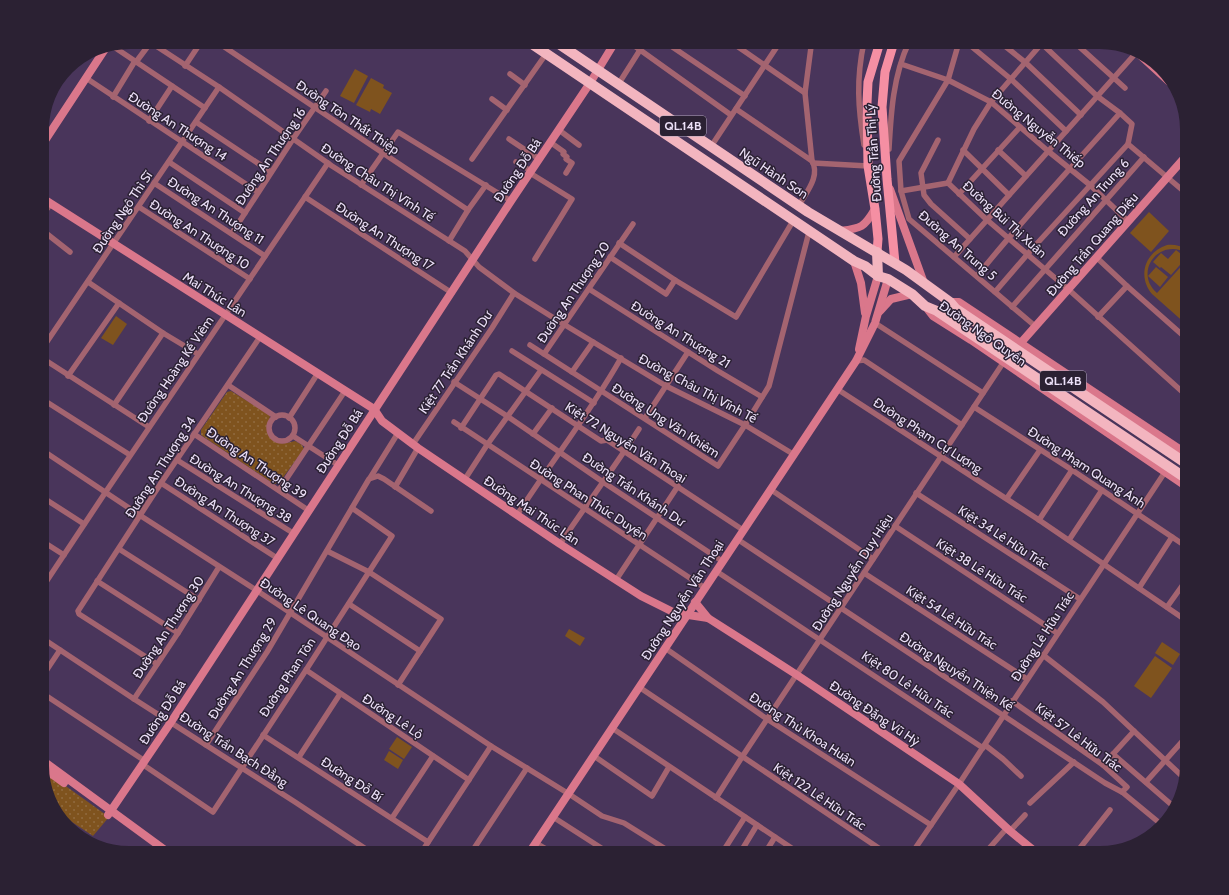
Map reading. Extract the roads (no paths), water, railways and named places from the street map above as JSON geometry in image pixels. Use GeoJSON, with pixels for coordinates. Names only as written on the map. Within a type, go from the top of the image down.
{"type":"FeatureCollection","features":[{"type":"Feature","properties":{"kind":"highway"},"geometry":{"type":"LineString","coordinates":[[538,49],[590,84]]}},
{"type":"Feature","properties":{"kind":"highway","name":"Ngũ Hành Sơn"},"geometry":{"type":"LineString","coordinates":[[568,49],[599,68],[808,212]]}},
{"type":"Feature","properties":{"kind":"highway","name":"QL.14B"},"geometry":{"type":"LineString","coordinates":[[590,84],[792,223],[810,232],[878,276]]}},
{"type":"Feature","properties":{"kind":"highway","name":"QL.14B"},"geometry":{"type":"LineString","coordinates":[[808,212],[877,252]]}},
{"type":"Feature","properties":{"kind":"highway"},"geometry":{"type":"LineString","coordinates":[[877,252],[878,276]]}},
{"type":"Feature","properties":{"kind":"highway","name":"Đường Ngô Quyền"},"geometry":{"type":"LineString","coordinates":[[877,252],[924,283],[950,302],[956,309],[1018,346],[1180,450]]}},
{"type":"Feature","properties":{"kind":"highway"},"geometry":{"type":"LineString","coordinates":[[888,279],[895,263]]}},
{"type":"Feature","properties":{"kind":"highway","name":"Đường Ngô Quyền"},"geometry":{"type":"LineString","coordinates":[[878,276],[888,279],[912,294],[925,306],[937,311],[1005,361],[1167,469],[1180,475]]}},
{"type":"Feature","properties":{"kind":"highway"},"geometry":{"type":"LineString","coordinates":[[1167,469],[1180,455]]}},
{"type":"Feature","properties":{"kind":"main road","name":"Đường Trần Thị Lý"},"geometry":{"type":"LineString","coordinates":[[877,252],[878,239],[875,209],[868,166],[867,103],[868,82],[878,49]]}},
{"type":"Feature","properties":{"kind":"main road","name":"Đường Trần Thị Lý"},"geometry":{"type":"LineString","coordinates":[[892,49],[886,72],[882,107],[895,263]]}},
{"type":"Feature","properties":{"kind":"street"},"geometry":{"type":"LineString","coordinates":[[113,96],[145,49]]}},
{"type":"Feature","properties":{"kind":"street","name":"Đường Châu Thị Vĩnh Tế"},"geometry":{"type":"LineString","coordinates":[[160,49],[220,87],[361,185],[465,251],[479,267],[514,293],[666,386],[745,425],[793,454]]}},
{"type":"Feature","properties":{"kind":"street"},"geometry":{"type":"LineString","coordinates":[[185,66],[196,49]]}},
{"type":"Feature","properties":{"kind":"street","name":"Đường Tôn Thất Thiệp"},"geometry":{"type":"LineString","coordinates":[[228,49],[468,210]]}},
{"type":"Feature","properties":{"kind":"street"},"geometry":{"type":"LineString","coordinates":[[534,49],[590,84]]}},
{"type":"Feature","properties":{"kind":"street","name":"Ngũ Hành Sơn"},"geometry":{"type":"LineString","coordinates":[[573,49],[599,68],[621,80],[714,142],[801,202],[808,212]]}},
{"type":"Feature","properties":{"kind":"street","name":"Đường Đỗ Bá"},"geometry":{"type":"LineString","coordinates":[[110,813],[530,172],[590,84],[611,49]]}},
{"type":"Feature","properties":{"kind":"street"},"geometry":{"type":"LineString","coordinates":[[674,49],[745,96]]}},
{"type":"Feature","properties":{"kind":"street"},"geometry":{"type":"LineString","coordinates":[[741,49],[805,93]]}},
{"type":"Feature","properties":{"kind":"street"},"geometry":{"type":"LineString","coordinates":[[714,142],[775,49]]}},
{"type":"Feature","properties":{"kind":"street"},"geometry":{"type":"LineString","coordinates":[[801,202],[812,184],[815,169],[805,93],[811,49]]}},
{"type":"Feature","properties":{"kind":"street"},"geometry":{"type":"LineString","coordinates":[[736,108],[813,162],[868,166],[859,114],[858,78],[863,49]]}},
{"type":"Feature","properties":{"kind":"street"},"geometry":{"type":"LineString","coordinates":[[906,49],[897,76],[893,101],[887,179],[924,283]]}},
{"type":"Feature","properties":{"kind":"street","name":"Đường An Trung 5"},"geometry":{"type":"LineString","coordinates":[[957,49],[948,80],[899,161],[902,191],[909,219],[1035,326]]}},
{"type":"Feature","properties":{"kind":"street"},"geometry":{"type":"LineString","coordinates":[[974,49],[1012,80],[1066,131]]}},
{"type":"Feature","properties":{"kind":"street"},"geometry":{"type":"LineString","coordinates":[[1009,49],[1026,63],[1080,115]]}},
{"type":"Feature","properties":{"kind":"street","name":"Đường Bùi Thị Xuân"},"geometry":{"type":"LineString","coordinates":[[1037,49],[992,102],[974,129],[948,183],[986,219],[1068,289],[1180,389]]}},
{"type":"Feature","properties":{"kind":"street"},"geometry":{"type":"LineString","coordinates":[[995,292],[1027,254],[1128,144],[1132,124],[1097,96],[1048,49]]}},
{"type":"Feature","properties":{"kind":"street"},"geometry":{"type":"LineString","coordinates":[[1082,49],[1125,88]]}},
{"type":"Feature","properties":{"kind":"street"},"geometry":{"type":"LineString","coordinates":[[117,50],[205,108]]}},
{"type":"Feature","properties":{"kind":"street"},"geometry":{"type":"LineString","coordinates":[[621,80],[640,50],[731,115]]}},
{"type":"Feature","properties":{"kind":"street"},"geometry":{"type":"LineString","coordinates":[[49,134],[102,53]]}},
{"type":"Feature","properties":{"kind":"street"},"geometry":{"type":"LineString","coordinates":[[472,159],[545,55]]}},
{"type":"Feature","properties":{"kind":"street"},"geometry":{"type":"LineString","coordinates":[[954,257],[986,219],[1133,56]]}},
{"type":"Feature","properties":{"kind":"street","name":"Đường Nguyễn Thiếp"},"geometry":{"type":"LineString","coordinates":[[901,64],[948,80],[992,102],[1048,151],[1071,168],[1128,221]]}},
{"type":"Feature","properties":{"kind":"street"},"geometry":{"type":"LineString","coordinates":[[510,74],[524,85]]}},
{"type":"Feature","properties":{"kind":"street","name":"Đường An Thượng 14"},"geometry":{"type":"LineString","coordinates":[[86,78],[258,192]]}},
{"type":"Feature","properties":{"kind":"street"},"geometry":{"type":"LineString","coordinates":[[149,121],[172,86]]}},
{"type":"Feature","properties":{"kind":"street","name":"Đường Ngô Thì Sĩ"},"geometry":{"type":"LineString","coordinates":[[49,339],[220,87]]}},
{"type":"Feature","properties":{"kind":"street","name":"Đường An Thượng 16"},"geometry":{"type":"LineString","coordinates":[[232,233],[326,91]]}},
{"type":"Feature","properties":{"kind":"street"},"geometry":{"type":"LineString","coordinates":[[492,99],[507,110]]}},
{"type":"Feature","properties":{"kind":"street"},"geometry":{"type":"LineString","coordinates":[[977,276],[1008,238],[1120,113]]}},
{"type":"Feature","properties":{"kind":"street"},"geometry":{"type":"LineString","coordinates":[[196,122],[271,172]]}},
{"type":"Feature","properties":{"kind":"street"},"geometry":{"type":"LineString","coordinates":[[959,194],[1020,127]]}},
{"type":"Feature","properties":{"kind":"street"},"geometry":{"type":"LineString","coordinates":[[559,130],[579,144]]}},
{"type":"Feature","properties":{"kind":"street"},"geometry":{"type":"LineString","coordinates":[[361,185],[398,132],[511,201]]}},
{"type":"Feature","properties":{"kind":"street"},"geometry":{"type":"LineString","coordinates":[[509,139],[539,159]]}},
{"type":"Feature","properties":{"kind":"street"},"geometry":{"type":"LineString","coordinates":[[938,140],[921,173],[924,195],[929,202],[970,239]]}},
{"type":"Feature","properties":{"kind":"street"},"geometry":{"type":"LineString","coordinates":[[550,142],[564,152],[563,154],[567,157],[566,159],[572,163],[566,173]]}},
{"type":"Feature","properties":{"kind":"street"},"geometry":{"type":"LineString","coordinates":[[1128,144],[1180,188]]}},
{"type":"Feature","properties":{"kind":"street"},"geometry":{"type":"LineString","coordinates":[[963,150],[1009,194]]}},
{"type":"Feature","properties":{"kind":"street"},"geometry":{"type":"LineString","coordinates":[[998,150],[1026,176]]}},
{"type":"Feature","properties":{"kind":"street","name":"Đường An Trung 6"},"geometry":{"type":"LineString","coordinates":[[1012,306],[1144,157]]}},
{"type":"Feature","properties":{"kind":"street"},"geometry":{"type":"LineString","coordinates":[[169,162],[245,213]]}},
{"type":"Feature","properties":{"kind":"street"},"geometry":{"type":"LineString","coordinates":[[516,162],[572,199],[535,258]]}},
{"type":"Feature","properties":{"kind":"street","name":"Đường Hoàng Kế Viêm"},"geometry":{"type":"LineString","coordinates":[[49,578],[130,455],[328,163]]}},
{"type":"Feature","properties":{"kind":"street","name":"Đường Trần Quang Diệu"},"geometry":{"type":"LineString","coordinates":[[1018,346],[1180,163]]}},
{"type":"Feature","properties":{"kind":"street","name":"Đường An Thượng 11"},"geometry":{"type":"LineString","coordinates":[[154,183],[265,256]]}},
{"type":"Feature","properties":{"kind":"street"},"geometry":{"type":"LineString","coordinates":[[902,191],[948,183]]}},
{"type":"Feature","properties":{"kind":"street"},"geometry":{"type":"LineString","coordinates":[[449,241],[468,210],[486,185]]}},
{"type":"Feature","properties":{"kind":"street","name":"Đường An Thượng 17"},"geometry":{"type":"LineString","coordinates":[[305,197],[452,293]]}},
{"type":"Feature","properties":{"kind":"street","name":"Mai Thúc Lân"},"geometry":{"type":"LineString","coordinates":[[51,204],[374,410]]}},
{"type":"Feature","properties":{"kind":"street","name":"Đường An Thượng 10"},"geometry":{"type":"LineString","coordinates":[[139,207],[250,279]]}},
{"type":"Feature","properties":{"kind":"street"},"geometry":{"type":"LineString","coordinates":[[840,231],[858,228],[867,222],[875,209]]}},
{"type":"Feature","properties":{"kind":"street"},"geometry":{"type":"LineString","coordinates":[[619,243],[675,280],[736,317],[792,223]]}},
{"type":"Feature","properties":{"kind":"street","name":"Đường An Thượng 20"},"geometry":{"type":"LineString","coordinates":[[544,354],[633,224]]}},
{"type":"Feature","properties":{"kind":"street","name":"Đường Ung Văn Khiêm"},"geometry":{"type":"LineString","coordinates":[[530,345],[718,466],[762,398],[768,386],[810,232]]}},
{"type":"Feature","properties":{"kind":"street"},"geometry":{"type":"LineString","coordinates":[[49,236],[70,252]]}},
{"type":"Feature","properties":{"kind":"street"},"geometry":{"type":"LineString","coordinates":[[610,257],[666,294],[675,280]]}},
{"type":"Feature","properties":{"kind":"street"},"geometry":{"type":"LineString","coordinates":[[1096,257],[1180,333]]}},
{"type":"Feature","properties":{"kind":"street"},"geometry":{"type":"LineString","coordinates":[[854,261],[861,283],[866,316]]}},
{"type":"Feature","properties":{"kind":"street","name":"Đường Nguyễn Văn Thoại"},"geometry":{"type":"LineString","coordinates":[[856,360],[866,316],[878,276]]}},
{"type":"Feature","properties":{"kind":"street","name":"Đường Nguyễn Văn Thoại"},"geometry":{"type":"LineString","coordinates":[[534,846],[856,360],[875,323],[888,279]]}},
{"type":"Feature","properties":{"kind":"street"},"geometry":{"type":"LineString","coordinates":[[88,282],[163,333],[198,354]]}},
{"type":"Feature","properties":{"kind":"street"},"geometry":{"type":"LineString","coordinates":[[1098,317],[1127,286]]}},
{"type":"Feature","properties":{"kind":"street","name":"Đường An Thượng 21"},"geometry":{"type":"LineString","coordinates":[[589,289],[762,398]]}},
{"type":"Feature","properties":{"kind":"street","name":"Kiệt 77 Trần Khánh Dư"},"geometry":{"type":"LineString","coordinates":[[395,487],[415,446],[454,382],[492,328],[514,293]]}},
{"type":"Feature","properties":{"kind":"street"},"geometry":{"type":"LineString","coordinates":[[878,314],[891,299],[912,294]]}},
{"type":"Feature","properties":{"kind":"street"},"geometry":{"type":"LineString","coordinates":[[68,376],[119,303]]}},
{"type":"Feature","properties":{"kind":"street"},"geometry":{"type":"LineString","coordinates":[[875,323],[983,394]]}},
{"type":"Feature","properties":{"kind":"street"},"geometry":{"type":"LineString","coordinates":[[114,405],[163,333]]}},
{"type":"Feature","properties":{"kind":"street","name":"Đường An Thượng 34"},"geometry":{"type":"LineString","coordinates":[[157,664],[79,614],[78,611],[161,483],[260,337]]}},
{"type":"Feature","properties":{"kind":"street"},"geometry":{"type":"LineString","coordinates":[[572,372],[593,342]]}},
{"type":"Feature","properties":{"kind":"street"},"geometry":{"type":"LineString","coordinates":[[512,351],[594,403]]}},
{"type":"Feature","properties":{"kind":"street"},"geometry":{"type":"LineString","coordinates":[[645,418],[688,352]]}},
{"type":"Feature","properties":{"kind":"street"},"geometry":{"type":"LineString","coordinates":[[517,515],[602,392],[621,358]]}},
{"type":"Feature","properties":{"kind":"street"},"geometry":{"type":"LineString","coordinates":[[856,360],[864,360],[962,425]]}},
{"type":"Feature","properties":{"kind":"street","name":"Đường Nguyễn Duy Hiệu"},"geometry":{"type":"LineString","coordinates":[[716,798],[820,639],[842,608],[894,526],[1005,361]]}},
{"type":"Feature","properties":{"kind":"street"},"geometry":{"type":"LineString","coordinates":[[49,363],[149,428]]}},
{"type":"Feature","properties":{"kind":"street"},"geometry":{"type":"LineString","coordinates":[[465,479],[487,444],[541,370]]}},
{"type":"Feature","properties":{"kind":"street"},"geometry":{"type":"LineString","coordinates":[[289,418],[318,373]]}},
{"type":"Feature","properties":{"kind":"street","name":"Kiệt 72 Nguyễn Văn Thoại"},"geometry":{"type":"LineString","coordinates":[[480,399],[498,374],[552,408],[601,442],[607,440],[743,530]]}},
{"type":"Feature","properties":{"kind":"street","name":"Đường Trần Khánh Dư"},"geometry":{"type":"LineString","coordinates":[[454,382],[722,561]]}},
{"type":"Feature","properties":{"kind":"street"},"geometry":{"type":"LineString","coordinates":[[228,384],[276,417]]}},
{"type":"Feature","properties":{"kind":"street","name":"Đường Phạm Cự Lượng"},"geometry":{"type":"LineString","coordinates":[[837,389],[1007,498],[1180,616]]}},
{"type":"Feature","properties":{"kind":"street"},"geometry":{"type":"LineString","coordinates":[[279,490],[345,391]]}},
{"type":"Feature","properties":{"kind":"street"},"geometry":{"type":"LineString","coordinates":[[461,428],[480,399]]}},
{"type":"Feature","properties":{"kind":"street"},"geometry":{"type":"LineString","coordinates":[[49,403],[130,455]]}},
{"type":"Feature","properties":{"kind":"street","name":"Đường Phạm Quang Ảnh"},"geometry":{"type":"LineString","coordinates":[[974,407],[1180,542]]}},
{"type":"Feature","properties":{"kind":"street"},"geometry":{"type":"LineString","coordinates":[[533,434],[552,408]]}},
{"type":"Feature","properties":{"kind":"street","name":"Đường Mai Thúc Lân"},"geometry":{"type":"LineString","coordinates":[[374,410],[382,421],[415,446],[560,544],[641,596],[675,612],[686,615]]}},
{"type":"Feature","properties":{"kind":"street"},"geometry":{"type":"LineString","coordinates":[[282,416],[289,418],[292,420],[295,428],[293,436],[290,439],[282,441],[278,440],[272,435],[270,428],[273,420],[276,417],[282,416]]}},
{"type":"Feature","properties":{"kind":"street","name":"Đường Phan Thúc Duyện"},"geometry":{"type":"LineString","coordinates":[[454,422],[705,588]]}},
{"type":"Feature","properties":{"kind":"street"},"geometry":{"type":"LineString","coordinates":[[560,544],[625,452],[639,429]]}},
{"type":"Feature","properties":{"kind":"street","name":"Đường An Thượng 29"},"geometry":{"type":"LineString","coordinates":[[206,745],[267,652],[369,478],[398,433]]}},
{"type":"Feature","properties":{"kind":"street","name":"Đường An Thượng 39"},"geometry":{"type":"LineString","coordinates":[[194,434],[308,510]]}},
{"type":"Feature","properties":{"kind":"street"},"geometry":{"type":"LineString","coordinates":[[293,436],[338,465]]}},
{"type":"Feature","properties":{"kind":"street"},"geometry":{"type":"LineString","coordinates":[[1007,498],[1040,450]]}},
{"type":"Feature","properties":{"kind":"street","name":"Đường Lê Quang Đạo"},"geometry":{"type":"LineString","coordinates":[[49,455],[491,746],[602,816],[624,822],[661,846]]}},
{"type":"Feature","properties":{"kind":"street","name":"Đường An Thượng 38"},"geometry":{"type":"LineString","coordinates":[[177,460],[293,533]]}},
{"type":"Feature","properties":{"kind":"street","name":"Đường Ngô Quyền"},"geometry":{"type":"LineString","coordinates":[[1167,469],[1180,481]]}},
{"type":"Feature","properties":{"kind":"street","name":"Đường Lê Hữu Trác"},"geometry":{"type":"LineString","coordinates":[[917,846],[1167,469]]}},
{"type":"Feature","properties":{"kind":"street"},"geometry":{"type":"LineString","coordinates":[[1039,520],[1072,470]]}},
{"type":"Feature","properties":{"kind":"street"},"geometry":{"type":"LineString","coordinates":[[369,478],[378,476],[431,511]]}},
{"type":"Feature","properties":{"kind":"street","name":"Đường An Thượng 37"},"geometry":{"type":"LineString","coordinates":[[161,483],[277,558]]}},
{"type":"Feature","properties":{"kind":"street"},"geometry":{"type":"LineString","coordinates":[[616,580],[678,486]]}},
{"type":"Feature","properties":{"kind":"street"},"geometry":{"type":"LineString","coordinates":[[770,489],[873,558]]}},
{"type":"Feature","properties":{"kind":"street"},"geometry":{"type":"LineString","coordinates":[[1069,540],[1102,490]]}},
{"type":"Feature","properties":{"kind":"street","name":"Kiệt 34 Lê Hữu Trác"},"geometry":{"type":"LineString","coordinates":[[916,493],[1080,599]]}},
{"type":"Feature","properties":{"kind":"street"},"geometry":{"type":"LineString","coordinates":[[49,502],[84,524]]}},
{"type":"Feature","properties":{"kind":"street","name":"Đường Phan Tôn"},"geometry":{"type":"LineString","coordinates":[[144,763],[213,812],[392,536],[352,508]]}},
{"type":"Feature","properties":{"kind":"street","name":"Kiệt 38 Lê Hữu Trác"},"geometry":{"type":"LineString","coordinates":[[894,526],[1057,633]]}},
{"type":"Feature","properties":{"kind":"street"},"geometry":{"type":"LineString","coordinates":[[1139,588],[1172,537]]}},
{"type":"Feature","properties":{"kind":"street","name":"Đường Nguyễn Thiện Kế"},"geometry":{"type":"LineString","coordinates":[[737,539],[1105,783],[1122,792],[1158,821]]}},
{"type":"Feature","properties":{"kind":"street"},"geometry":{"type":"LineString","coordinates":[[49,545],[64,555]]}},
{"type":"Feature","properties":{"kind":"street"},"geometry":{"type":"LineString","coordinates":[[119,549],[198,600]]}},
{"type":"Feature","properties":{"kind":"street"},"geometry":{"type":"LineString","coordinates":[[327,551],[369,572],[441,619],[398,685]]}},
{"type":"Feature","properties":{"kind":"street","name":"Đường An Thượng 30"},"geometry":{"type":"LineString","coordinates":[[134,699],[178,633],[219,567]]}},
{"type":"Feature","properties":{"kind":"street","name":"Kiệt 80 Lê Hữu Trác"},"geometry":{"type":"LineString","coordinates":[[716,571],[984,746],[1003,759],[1021,776]]}},
{"type":"Feature","properties":{"kind":"street","name":"Kiệt 54 Lê Hữu Trác"},"geometry":{"type":"LineString","coordinates":[[864,573],[1027,679]]}},
{"type":"Feature","properties":{"kind":"street"},"geometry":{"type":"LineString","coordinates":[[97,581],[178,633]]}},
{"type":"Feature","properties":{"kind":"street"},"geometry":{"type":"LineString","coordinates":[[1167,607],[1180,589]]}},
{"type":"Feature","properties":{"kind":"street"},"geometry":{"type":"LineString","coordinates":[[695,602],[708,618]]}},
{"type":"Feature","properties":{"kind":"street"},"geometry":{"type":"LineString","coordinates":[[348,604],[420,651]]}},
{"type":"Feature","properties":{"kind":"street","name":"Đường Đặng Vũ Hỷ"},"geometry":{"type":"LineString","coordinates":[[686,615],[708,618],[797,675],[959,784],[1023,846]]}},
{"type":"Feature","properties":{"kind":"street","name":"Đường Trần Bạch Đằng"},"geometry":{"type":"LineString","coordinates":[[49,643],[361,846]]}},
{"type":"Feature","properties":{"kind":"street","name":"Đường Thủ Khoa Huân"},"geometry":{"type":"LineString","coordinates":[[665,648],[767,719],[931,825]]}},
{"type":"Feature","properties":{"kind":"street"},"geometry":{"type":"LineString","coordinates":[[49,666],[60,650]]}},
{"type":"Feature","properties":{"kind":"street"},"geometry":{"type":"LineString","coordinates":[[1043,655],[1103,702],[1180,773]]}},
{"type":"Feature","properties":{"kind":"street","name":"Đường Lê Lộ"},"geometry":{"type":"LineString","coordinates":[[306,670],[468,780]]}},
{"type":"Feature","properties":{"kind":"street","name":"Kiệt 122 Lê Hữu Trác"},"geometry":{"type":"LineString","coordinates":[[639,687],[876,846]]}},
{"type":"Feature","properties":{"kind":"street"},"geometry":{"type":"LineString","coordinates":[[299,757],[340,694]]}},
{"type":"Feature","properties":{"kind":"street"},"geometry":{"type":"LineString","coordinates":[[49,698],[144,763]]}},
{"type":"Feature","properties":{"kind":"street","name":"Kiệt 57 Lê Hữu Trác"},"geometry":{"type":"LineString","coordinates":[[1012,701],[1103,765],[1127,787],[1122,792]]}},
{"type":"Feature","properties":{"kind":"street"},"geometry":{"type":"LineString","coordinates":[[612,728],[789,846]]}},
{"type":"Feature","properties":{"kind":"street"},"geometry":{"type":"LineString","coordinates":[[1103,765],[1134,731]]}},
{"type":"Feature","properties":{"kind":"street","name":"Đường Đỗ Bí"},"geometry":{"type":"LineString","coordinates":[[263,735],[428,842]]}},
{"type":"Feature","properties":{"kind":"street"},"geometry":{"type":"LineString","coordinates":[[1146,782],[1180,744]]}},
{"type":"Feature","properties":{"kind":"street"},"geometry":{"type":"LineString","coordinates":[[425,846],[491,746]]}},
{"type":"Feature","properties":{"kind":"street"},"geometry":{"type":"LineString","coordinates":[[1113,754],[1171,804]]}},
{"type":"Feature","properties":{"kind":"street"},"geometry":{"type":"LineString","coordinates":[[392,818],[433,756]]}},
{"type":"Feature","properties":{"kind":"street"},"geometry":{"type":"LineString","coordinates":[[594,756],[652,796],[669,767]]}},
{"type":"Feature","properties":{"kind":"street"},"geometry":{"type":"LineString","coordinates":[[1030,803],[1074,762]]}},
{"type":"Feature","properties":{"kind":"street"},"geometry":{"type":"LineString","coordinates":[[49,765],[151,846]]}},
{"type":"Feature","properties":{"kind":"street"},"geometry":{"type":"LineString","coordinates":[[477,846],[527,768]]}},
{"type":"Feature","properties":{"kind":"street"},"geometry":{"type":"LineString","coordinates":[[49,772],[159,846]]}},
{"type":"Feature","properties":{"kind":"street"},"geometry":{"type":"LineString","coordinates":[[1082,846],[1110,810]]}},
{"type":"Feature","properties":{"kind":"street"},"geometry":{"type":"LineString","coordinates":[[992,846],[1025,815]]}},
{"type":"Feature","properties":{"kind":"street"},"geometry":{"type":"LineString","coordinates":[[553,817],[598,846]]}},
{"type":"Feature","properties":{"kind":"street"},"geometry":{"type":"LineString","coordinates":[[726,846],[745,817]]}},
{"type":"Feature","properties":{"kind":"street"},"geometry":{"type":"LineString","coordinates":[[744,846],[757,825]]}},
{"type":"Feature","properties":{"kind":"street"},"geometry":{"type":"LineString","coordinates":[[769,846],[775,837]]}},
{"type":"Feature","properties":{"kind":"street"},"geometry":{"type":"LineString","coordinates":[[536,843],[541,846]]}}]}
